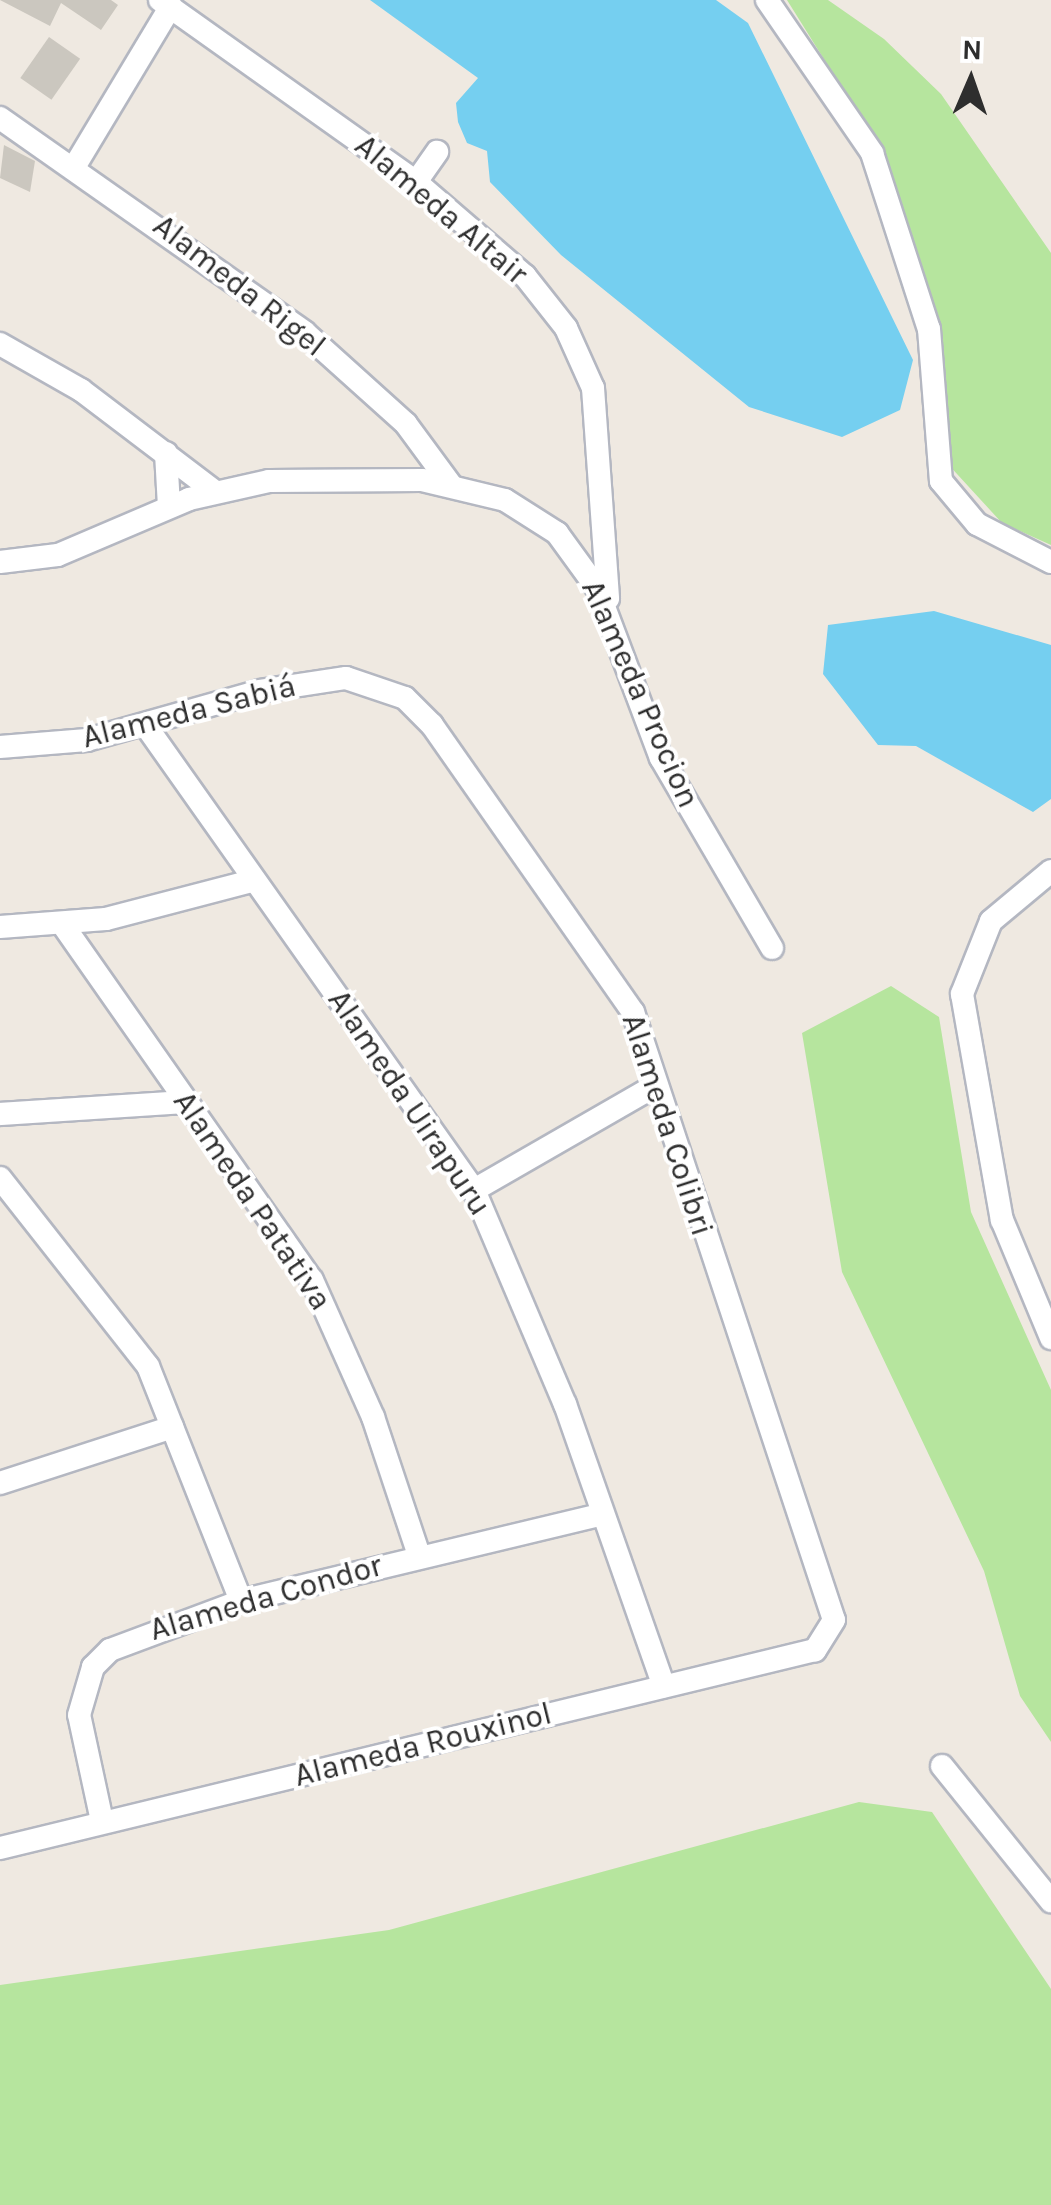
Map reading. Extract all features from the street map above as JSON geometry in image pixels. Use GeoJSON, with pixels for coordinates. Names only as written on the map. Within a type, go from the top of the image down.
{"type":"FeatureCollection","features":[{"type":"Feature","properties":{"kind":"street"},"geometry":{"type":"LineString","coordinates":[[767,0],[841,96],[872,154],[929,328],[940,481],[976,524],[1051,562]]}},
{"type":"Feature","properties":{"kind":"street"},"geometry":{"type":"LineString","coordinates":[[76,164],[165,3]]}},
{"type":"Feature","properties":{"kind":"street","name":"Alameda Altair"},"geometry":{"type":"LineString","coordinates":[[165,3],[416,182],[525,276],[566,328],[592,388],[610,621]]}},
{"type":"Feature","properties":{"kind":"street","name":"Alameda Rigel"},"geometry":{"type":"LineString","coordinates":[[0,118],[76,164],[304,332],[406,424],[450,485]]}},
{"type":"Feature","properties":{"kind":"street"},"geometry":{"type":"LineString","coordinates":[[416,182],[437,152]]}},
{"type":"Feature","properties":{"kind":"street"},"geometry":{"type":"LineString","coordinates":[[0,344],[166,453],[214,491]]}},
{"type":"Feature","properties":{"kind":"street"},"geometry":{"type":"LineString","coordinates":[[166,453],[168,506]]}},
{"type":"Feature","properties":{"kind":"street","name":"Alameda Procion"},"geometry":{"type":"LineString","coordinates":[[0,562],[58,555],[168,506],[214,491],[319,478],[450,485],[505,500],[558,533],[610,621],[661,758],[772,948]]}},
{"type":"Feature","properties":{"kind":"street"},"geometry":{"type":"LineString","coordinates":[[558,533],[598,504]]}},
{"type":"Feature","properties":{"kind":"street","name":"Alameda Sabiá"},"geometry":{"type":"LineString","coordinates":[[0,748],[146,726],[310,681],[378,684]]}},
{"type":"Feature","properties":{"kind":"street","name":"Alameda Colibri"},"geometry":{"type":"LineString","coordinates":[[378,684],[432,725],[588,937],[633,1012],[655,1086],[833,1600],[831,1633]]}},
{"type":"Feature","properties":{"kind":"street","name":"Alameda Uirapuru"},"geometry":{"type":"LineString","coordinates":[[146,726],[474,1190],[603,1514],[664,1686]]}},
{"type":"Feature","properties":{"kind":"street"},"geometry":{"type":"LineString","coordinates":[[1051,871],[991,921],[962,994],[1002,1220],[1051,1338]]}},
{"type":"Feature","properties":{"kind":"street"},"geometry":{"type":"LineString","coordinates":[[0,926],[63,925],[252,881]]}},
{"type":"Feature","properties":{"kind":"street","name":"Alameda Patativa"},"geometry":{"type":"LineString","coordinates":[[63,925],[312,1280],[373,1417],[419,1556]]}},
{"type":"Feature","properties":{"kind":"street"},"geometry":{"type":"LineString","coordinates":[[474,1190],[655,1086]]}},
{"type":"Feature","properties":{"kind":"street"},"geometry":{"type":"LineString","coordinates":[[0,1114],[186,1102]]}},
{"type":"Feature","properties":{"kind":"street"},"geometry":{"type":"LineString","coordinates":[[0,1178],[117,1320],[172,1427],[241,1601]]}},
{"type":"Feature","properties":{"kind":"street"},"geometry":{"type":"LineString","coordinates":[[0,1480],[172,1427]]}},
{"type":"Feature","properties":{"kind":"street","name":"Alameda Condor"},"geometry":{"type":"LineString","coordinates":[[102,1821],[79,1714],[93,1667],[136,1635],[241,1601],[603,1514]]}},
{"type":"Feature","properties":{"kind":"street","name":"Alameda Rouxinol"},"geometry":{"type":"LineString","coordinates":[[2,1849],[102,1821],[815,1650],[831,1633]]}},
{"type":"Feature","properties":{"kind":"street"},"geometry":{"type":"LineString","coordinates":[[942,1766],[1051,1901]]}},
{"type":"Feature","properties":{"kind":"green space"},"geometry":{"type":"Polygon","coordinates":[[[787,0],[828,0],[884,39],[941,94],[1051,253],[1051,545],[1002,523],[946,462],[944,363],[885,157],[787,0]]]}},
{"type":"Feature","properties":{"kind":"green space"},"geometry":{"type":"Polygon","coordinates":[[[891,986],[939,1017],[971,1212],[1051,1390],[1051,1742],[1020,1696],[984,1571],[842,1272],[802,1033],[891,986]]]}},
{"type":"Feature","properties":{"kind":"green space"},"geometry":{"type":"Polygon","coordinates":[[[859,1802],[932,1812],[1051,1989],[1051,2205],[0,2205],[0,1985],[389,1930],[859,1802]]]}},
{"type":"Feature","properties":{"kind":"water"},"geometry":{"type":"Polygon","coordinates":[[[370,0],[716,0],[748,23],[913,360],[900,410],[842,437],[749,407],[561,255],[490,182],[487,151],[467,143],[458,122],[456,103],[478,78],[370,0]]]}},
{"type":"Feature","properties":{"kind":"water"},"geometry":{"type":"Polygon","coordinates":[[[934,611],[1051,645],[1051,799],[1033,812],[916,746],[878,745],[823,674],[828,625],[934,611]]]}},
{"type":"Feature","properties":{"kind":"building"},"geometry":{"type":"Polygon","coordinates":[[[0,0],[111,0],[118,5],[101,30],[61,3],[50,26],[0,0]]]}},
{"type":"Feature","properties":{"kind":"building"},"geometry":{"type":"Polygon","coordinates":[[[49,37],[80,59],[51,100],[20,78],[49,37]]]}},
{"type":"Feature","properties":{"kind":"building"},"geometry":{"type":"Polygon","coordinates":[[[4,145],[35,161],[30,192],[0,178],[4,145]]]}}]}
